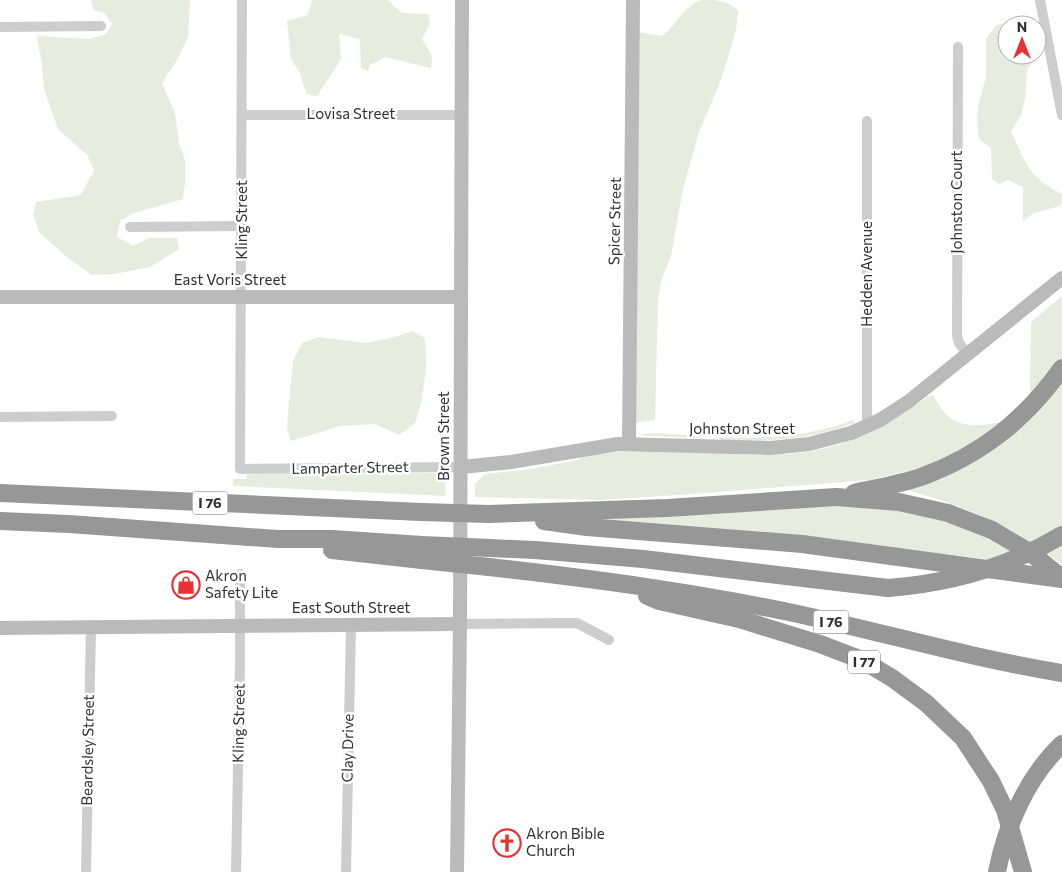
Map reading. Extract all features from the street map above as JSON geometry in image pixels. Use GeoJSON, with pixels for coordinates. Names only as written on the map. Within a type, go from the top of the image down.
{"type":"FeatureCollection","features":[{"type":"Feature","properties":{"kind":"highway"},"geometry":{"type":"LineString","coordinates":[[836,497],[919,477],[964,458],[1003,433],[1018,420],[1040,398],[1062,368]]}},
{"type":"Feature","properties":{"kind":"highway","name":"I 76"},"geometry":{"type":"LineString","coordinates":[[0,493],[489,514],[587,526],[802,544],[997,572],[1058,575]]}},
{"type":"Feature","properties":{"kind":"highway"},"geometry":{"type":"LineString","coordinates":[[489,514],[658,508],[836,497],[899,502],[948,513],[969,520],[1011,540],[1058,575]]}},
{"type":"Feature","properties":{"kind":"highway","name":"I 76"},"geometry":{"type":"LineString","coordinates":[[0,521],[278,538],[332,539],[422,552],[489,567],[604,581],[715,598],[807,616],[899,639],[1059,673]]}},
{"type":"Feature","properties":{"kind":"highway"},"geometry":{"type":"LineString","coordinates":[[422,552],[490,548],[535,550],[652,560],[888,588],[920,586],[957,578],[1008,563],[1062,535]]}},
{"type":"Feature","properties":{"kind":"highway","name":"I 77"},"geometry":{"type":"LineString","coordinates":[[604,581],[659,601],[740,619],[820,644],[862,660],[892,678],[926,703],[963,738],[991,781],[1005,810],[1023,872]]}},
{"type":"Feature","properties":{"kind":"highway"},"geometry":{"type":"LineString","coordinates":[[997,872],[1017,808],[1035,776],[1062,744]]}},
{"type":"Feature","properties":{"kind":"main road","name":"Brown Street"},"geometry":{"type":"LineString","coordinates":[[456,872],[460,624],[460,114],[462,0]]}},
{"type":"Feature","properties":{"kind":"main road","name":"Spicer Street"},"geometry":{"type":"LineString","coordinates":[[629,443],[633,0]]}},
{"type":"Feature","properties":{"kind":"main road","name":"Johnston Street"},"geometry":{"type":"LineString","coordinates":[[461,467],[511,462],[629,443],[752,448],[791,447],[831,439],[867,427],[901,407],[1062,278]]}},
{"type":"Feature","properties":{"kind":"main road","name":"East Voris Street"},"geometry":{"type":"LineString","coordinates":[[0,297],[460,297]]}},
{"type":"Feature","properties":{"kind":"main road","name":"East South Street"},"geometry":{"type":"LineString","coordinates":[[0,628],[460,624]]}},
{"type":"Feature","properties":{"kind":"street","name":"Kling Street"},"geometry":{"type":"LineString","coordinates":[[240,469],[242,0]]}},
{"type":"Feature","properties":{"kind":"street"},"geometry":{"type":"LineString","coordinates":[[1040,0],[1062,115]]}},
{"type":"Feature","properties":{"kind":"street"},"geometry":{"type":"LineString","coordinates":[[0,27],[101,26]]}},
{"type":"Feature","properties":{"kind":"street","name":"Johnston Court"},"geometry":{"type":"LineString","coordinates":[[958,47],[957,336],[959,343],[968,354]]}},
{"type":"Feature","properties":{"kind":"street","name":"Lovisa Street"},"geometry":{"type":"LineString","coordinates":[[242,115],[460,114]]}},
{"type":"Feature","properties":{"kind":"street","name":"Hedden Avenue"},"geometry":{"type":"LineString","coordinates":[[867,121],[867,427]]}},
{"type":"Feature","properties":{"kind":"street"},"geometry":{"type":"LineString","coordinates":[[130,228],[241,226]]}},
{"type":"Feature","properties":{"kind":"street"},"geometry":{"type":"LineString","coordinates":[[0,417],[112,416]]}},
{"type":"Feature","properties":{"kind":"street","name":"Lamparter Street"},"geometry":{"type":"LineString","coordinates":[[240,469],[461,467]]}},
{"type":"Feature","properties":{"kind":"street","name":"Kling Street"},"geometry":{"type":"LineString","coordinates":[[236,872],[240,574]]}},
{"type":"Feature","properties":{"kind":"street","name":"East South Street"},"geometry":{"type":"LineString","coordinates":[[460,624],[577,623],[609,640]]}},
{"type":"Feature","properties":{"kind":"street","name":"Clay Drive"},"geometry":{"type":"LineString","coordinates":[[346,872],[351,624]]}},
{"type":"Feature","properties":{"kind":"street","name":"Beardsley Street"},"geometry":{"type":"LineString","coordinates":[[86,872],[91,627]]}},
{"type":"Feature","properties":{"kind":"green space"},"geometry":{"type":"Polygon","coordinates":[[[91,0],[190,0],[188,37],[177,60],[162,83],[175,113],[179,143],[185,160],[183,199],[134,213],[120,221],[117,237],[133,246],[149,238],[177,238],[179,249],[150,267],[114,274],[92,275],[67,257],[39,232],[33,214],[36,202],[81,195],[94,170],[87,155],[58,129],[44,89],[37,38],[38,36],[89,39],[106,34],[112,24],[104,12],[94,11],[91,0]]]}},
{"type":"Feature","properties":{"kind":"green space"},"geometry":{"type":"Polygon","coordinates":[[[312,0],[387,0],[402,13],[428,14],[430,23],[422,39],[432,56],[431,68],[385,57],[370,65],[368,71],[361,68],[360,39],[339,34],[341,59],[317,96],[307,94],[299,71],[291,59],[287,21],[308,15],[312,0]]]}},
{"type":"Feature","properties":{"kind":"green space"},"geometry":{"type":"Polygon","coordinates":[[[701,0],[721,1],[738,10],[736,31],[721,80],[699,132],[683,189],[671,256],[662,278],[658,299],[655,420],[635,423],[638,32],[662,36],[689,7],[701,0]]]}},
{"type":"Feature","properties":{"kind":"green space"},"geometry":{"type":"Polygon","coordinates":[[[996,25],[997,65],[1031,65],[1027,69],[1025,99],[1021,115],[1011,132],[1025,162],[1035,176],[1062,194],[1060,206],[1034,213],[1023,221],[1023,187],[1008,180],[999,184],[992,179],[991,148],[979,139],[978,106],[986,77],[986,39],[996,25]]]}},
{"type":"Feature","properties":{"kind":"green space"},"geometry":{"type":"Polygon","coordinates":[[[1062,296],[1062,358],[1030,397],[1031,322],[1062,296]]]}},
{"type":"Feature","properties":{"kind":"green space"},"geometry":{"type":"Polygon","coordinates":[[[412,331],[425,338],[426,367],[422,400],[415,423],[399,435],[375,424],[340,426],[291,441],[287,429],[293,361],[302,343],[318,337],[366,343],[395,337],[412,331]]]}},
{"type":"Feature","properties":{"kind":"green space"},"geometry":{"type":"Polygon","coordinates":[[[1062,383],[1062,565],[1009,529],[971,511],[910,491],[910,489],[1049,398],[1062,383]]]}},
{"type":"Feature","properties":{"kind":"green space"},"geometry":{"type":"Polygon","coordinates":[[[932,394],[946,414],[961,423],[976,425],[1005,421],[979,441],[934,463],[913,470],[868,480],[600,500],[475,497],[475,484],[485,474],[532,469],[581,459],[581,456],[619,452],[658,451],[769,455],[816,450],[852,440],[869,432],[901,415],[932,394]]]}},
{"type":"Feature","properties":{"kind":"green space"},"geometry":{"type":"Polygon","coordinates":[[[853,420],[854,423],[837,429],[788,439],[738,441],[720,440],[719,437],[787,436],[820,430],[853,420]]]}},
{"type":"Feature","properties":{"kind":"green space"},"geometry":{"type":"Polygon","coordinates":[[[658,433],[702,436],[698,438],[646,436],[639,434],[658,433]]]}},
{"type":"Feature","properties":{"kind":"green space"},"geometry":{"type":"Polygon","coordinates":[[[444,473],[446,496],[233,486],[233,479],[246,479],[247,475],[252,474],[444,473]]]}},
{"type":"Feature","properties":{"kind":"green space"},"geometry":{"type":"Polygon","coordinates":[[[821,506],[886,508],[943,519],[993,540],[1031,564],[892,548],[577,519],[821,506]]]}},
{"type":"Feature","properties":{"kind":"place","name":"Akron Safety Lite"},"geometry":{"type":"Point","coordinates":[186,585]}},
{"type":"Feature","properties":{"kind":"place","name":"Akron Bible Church"},"geometry":{"type":"Point","coordinates":[507,843]}}]}
